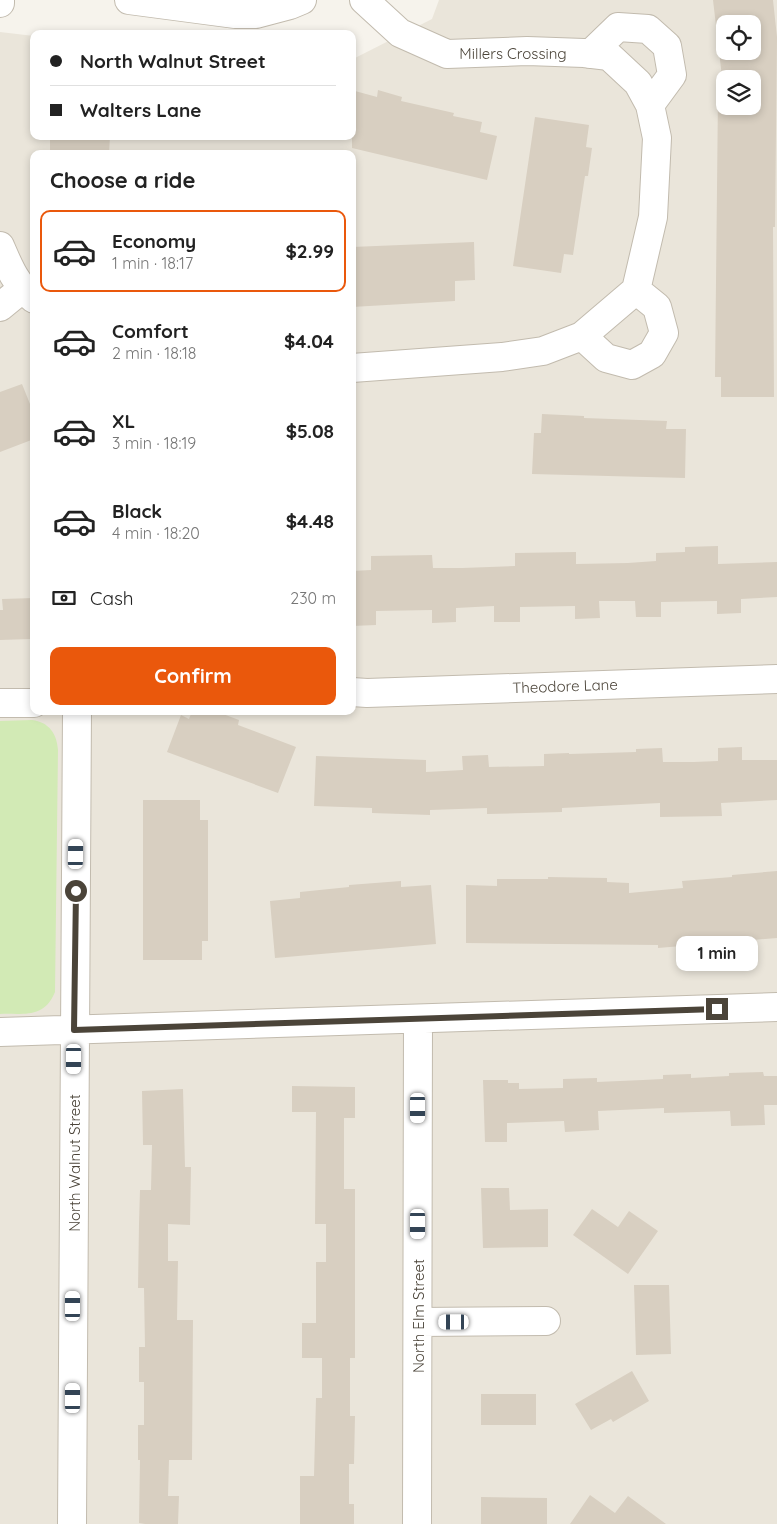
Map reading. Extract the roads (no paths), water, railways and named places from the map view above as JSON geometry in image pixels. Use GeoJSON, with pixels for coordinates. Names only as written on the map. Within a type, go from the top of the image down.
{"type":"FeatureCollection","features":[{"type":"Feature","properties":{"kind":"street"},"geometry":{"type":"LineString","coordinates":[[129,0],[235,14],[256,14],[302,0]]}},
{"type":"Feature","properties":{"kind":"street","name":"Millers Crossing"},"geometry":{"type":"LineString","coordinates":[[364,0],[400,33],[447,54],[527,51],[609,56],[638,82],[650,105],[657,138],[653,217],[636,290]]}},
{"type":"Feature","properties":{"kind":"street"},"geometry":{"type":"LineString","coordinates":[[590,54],[618,27],[648,29],[667,46],[672,74],[650,105]]}},
{"type":"Feature","properties":{"kind":"street"},"geometry":{"type":"LineString","coordinates":[[0,246],[11,270],[28,294],[0,307]]}},
{"type":"Feature","properties":{"kind":"street"},"geometry":{"type":"LineString","coordinates":[[356,368],[502,357],[543,351],[582,336],[636,290],[657,306],[664,333],[652,354],[632,365],[606,358],[582,336]]}},
{"type":"Feature","properties":{"kind":"street","name":"Theodore Lane"},"geometry":{"type":"LineString","coordinates":[[356,692],[777,679]]}},
{"type":"Feature","properties":{"kind":"street"},"geometry":{"type":"LineString","coordinates":[[0,703],[30,703]]}},
{"type":"Feature","properties":{"kind":"street","name":"North Walnut Street"},"geometry":{"type":"LineString","coordinates":[[72,1524],[77,715]]}},
{"type":"Feature","properties":{"kind":"street"},"geometry":{"type":"LineString","coordinates":[[0,1032],[777,1008]]}},
{"type":"Feature","properties":{"kind":"street","name":"North Elm Street"},"geometry":{"type":"LineString","coordinates":[[418,1019],[418,1524]]}},
{"type":"Feature","properties":{"kind":"street"},"geometry":{"type":"LineString","coordinates":[[418,1322],[546,1322]]}}]}
